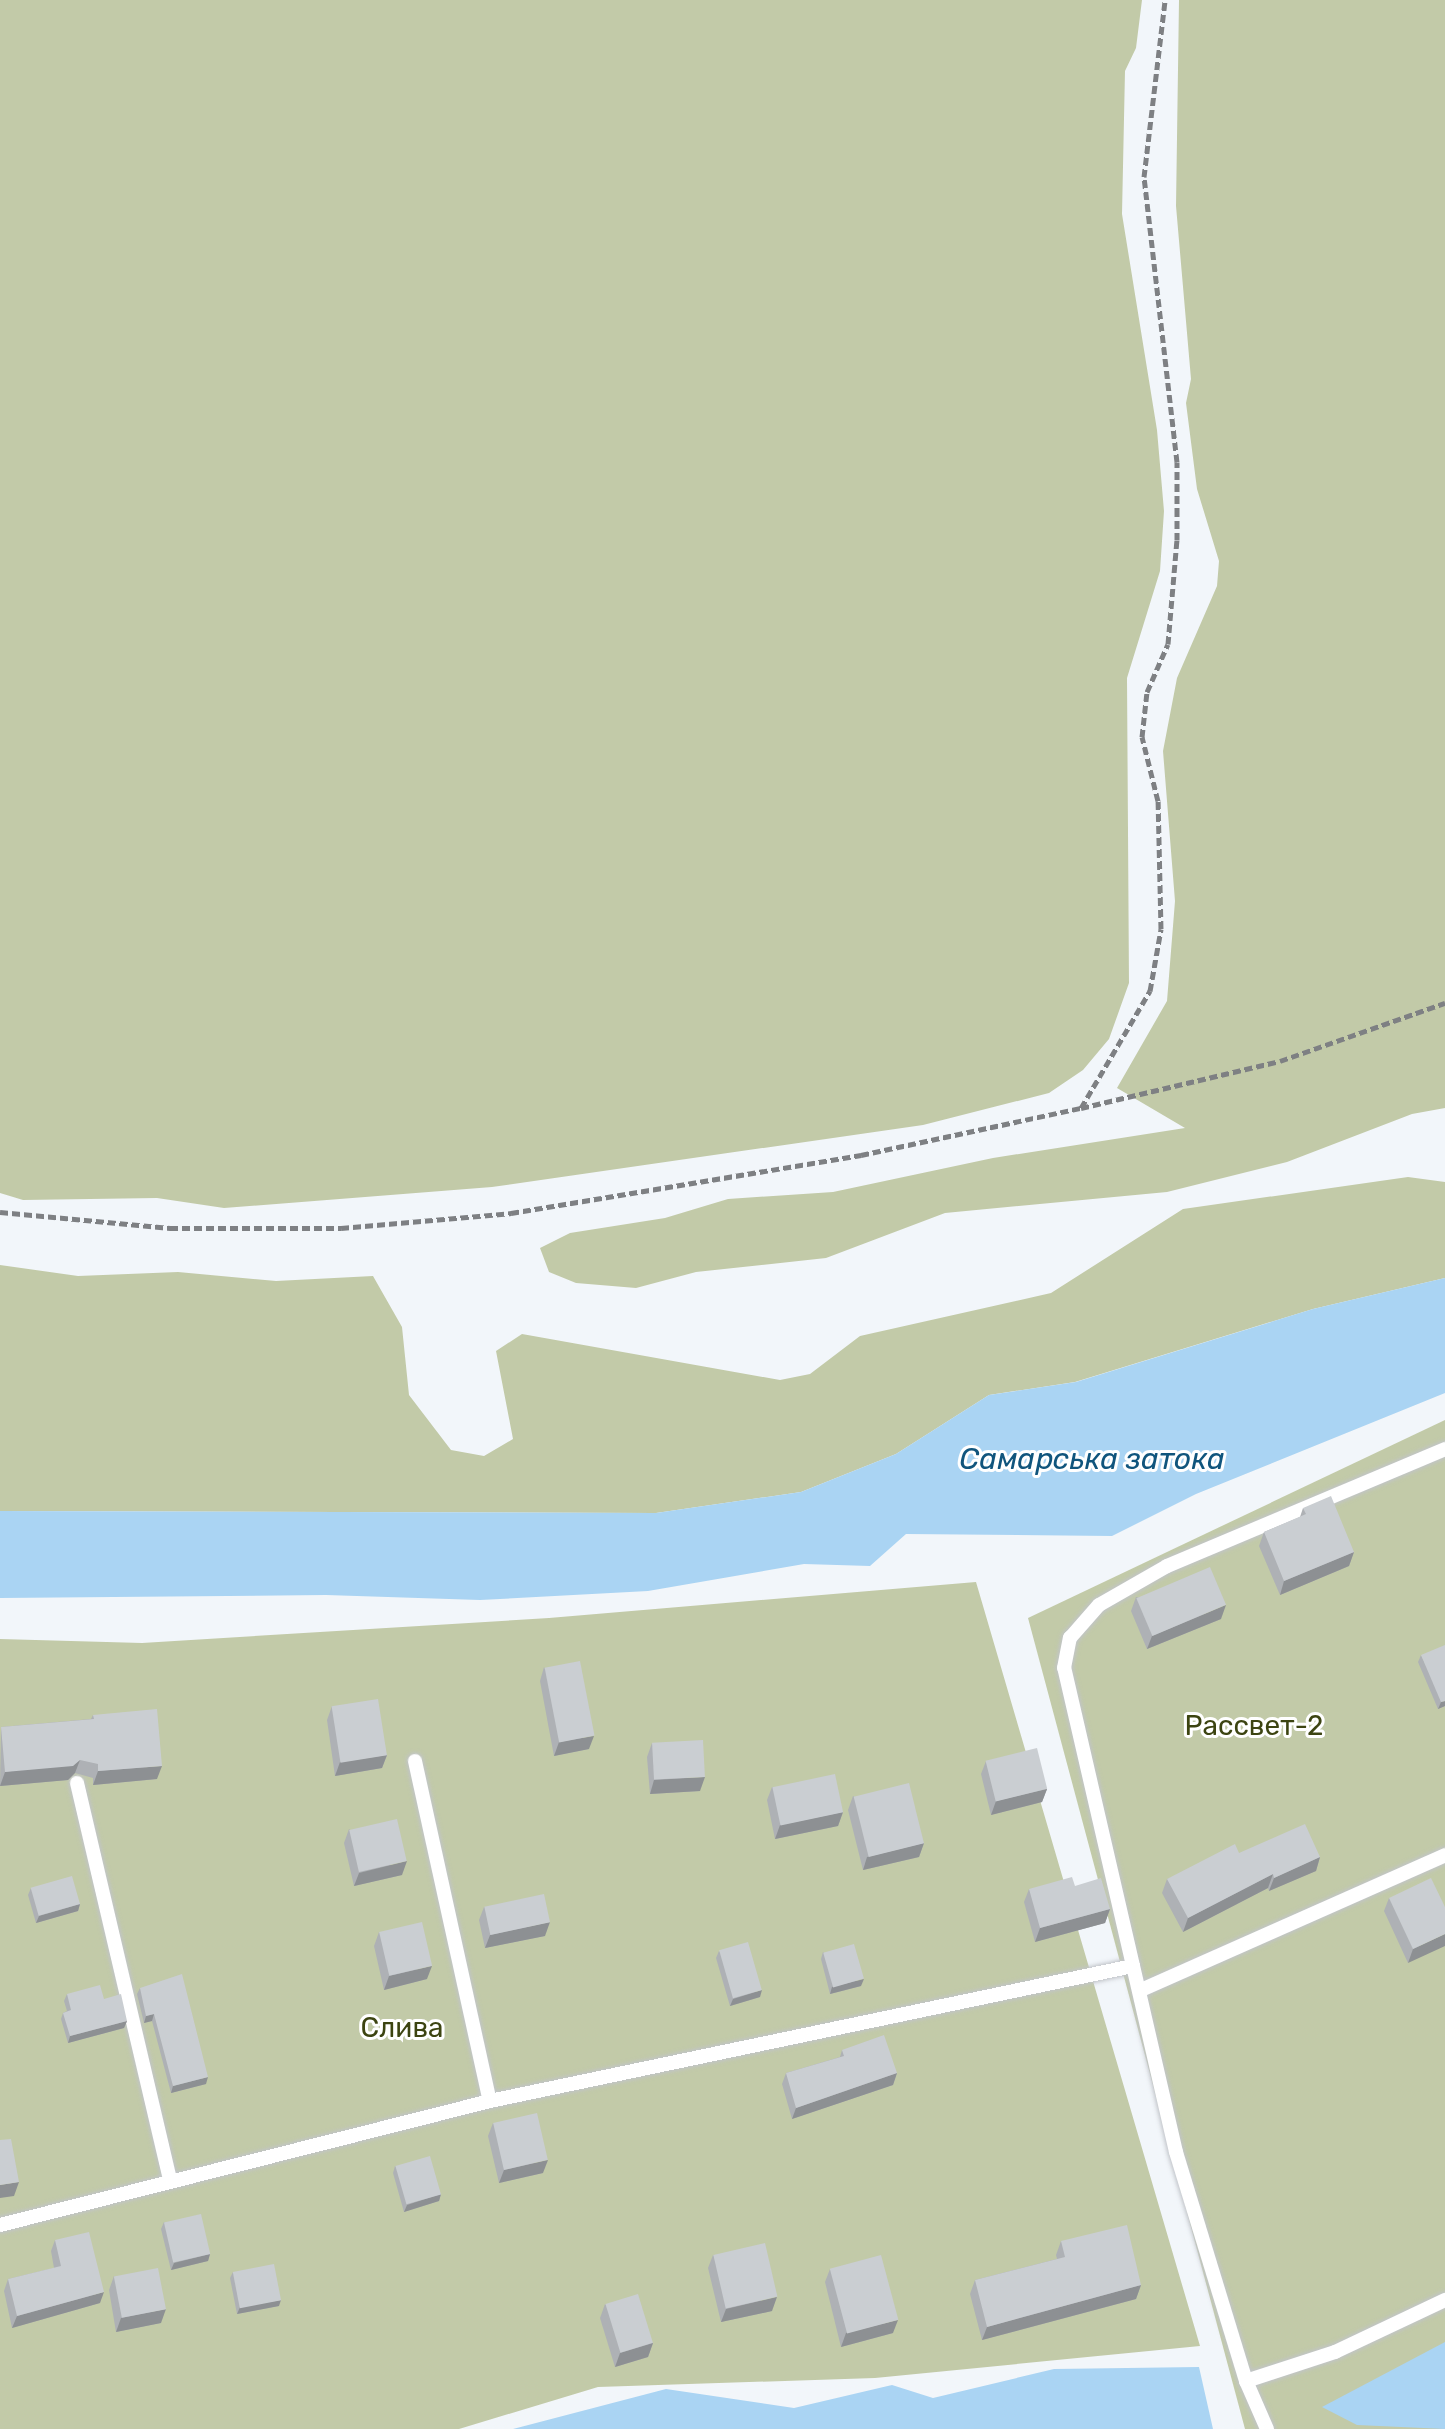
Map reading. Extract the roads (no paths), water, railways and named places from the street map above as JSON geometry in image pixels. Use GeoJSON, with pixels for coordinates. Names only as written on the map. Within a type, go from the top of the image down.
{"type":"FeatureCollection","features":[{"type":"Feature","properties":{"kind":"lane"},"geometry":{"type":"LineString","coordinates":[[1267,2429],[1246,2381],[1176,2152],[1141,1990],[1064,1668],[1070,1638],[1099,1605],[1167,1566],[1445,1449]]}},
{"type":"Feature","properties":{"kind":"lane"},"geometry":{"type":"LineString","coordinates":[[415,1761],[490,2101]]}},
{"type":"Feature","properties":{"kind":"lane"},"geometry":{"type":"LineString","coordinates":[[77,1783],[170,2178]]}},
{"type":"Feature","properties":{"kind":"lane"},"geometry":{"type":"LineString","coordinates":[[1141,1990],[1445,1855]]}},
{"type":"Feature","properties":{"kind":"lane"},"geometry":{"type":"LineString","coordinates":[[0,2225],[170,2178],[490,2101],[1133,1966]]}},
{"type":"Feature","properties":{"kind":"lane"},"geometry":{"type":"LineString","coordinates":[[1246,2381],[1335,2352],[1445,2300]]}},
{"type":"Feature","properties":{"kind":"water","name":"Самарська затока"},"geometry":{"type":"Polygon","coordinates":[[[1445,1278],[1445,1393],[1196,1494],[1112,1536],[906,1534],[870,1566],[804,1564],[648,1591],[480,1600],[326,1595],[0,1598],[0,1511],[656,1513],[801,1492],[896,1454],[989,1395],[1076,1382],[1313,1309],[1445,1278]]]}},
{"type":"Feature","properties":{"kind":"water"},"geometry":{"type":"Polygon","coordinates":[[[1445,2342],[1445,2429],[1357,2425],[1322,2407],[1445,2342]]]}},
{"type":"Feature","properties":{"kind":"water"},"geometry":{"type":"Polygon","coordinates":[[[1199,2367],[1213,2429],[513,2429],[666,2389],[794,2408],[892,2385],[933,2398],[1054,2369],[1199,2367]]]}},
{"type":"Feature","properties":{"kind":"park label","name":"Рассвет-2"},"geometry":{"type":"Point","coordinates":[1254,1726]}},
{"type":"Feature","properties":{"kind":"park label","name":"Слива"},"geometry":{"type":"Point","coordinates":[402,2028]}}]}
